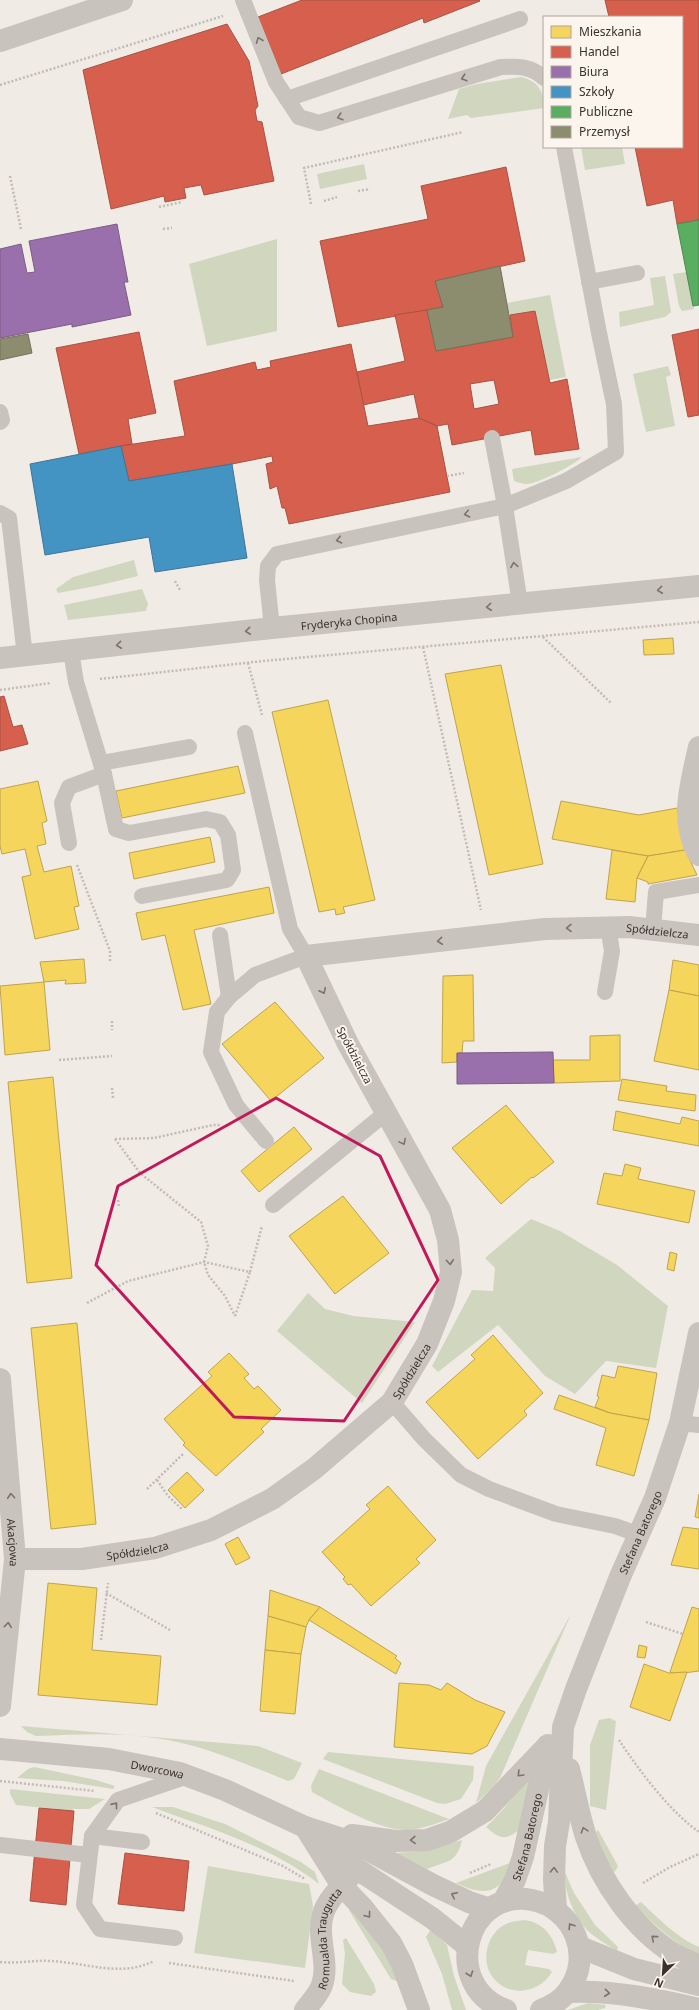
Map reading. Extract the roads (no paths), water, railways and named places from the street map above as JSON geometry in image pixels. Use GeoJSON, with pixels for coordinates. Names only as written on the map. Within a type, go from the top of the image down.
{"type":"FeatureCollection","features":[{"type":"Feature","properties":{"kind":"street"},"geometry":{"type":"LineString","coordinates":[[0,41],[122,0]]}},
{"type":"Feature","properties":{"kind":"street","name":"Fryderyka Chopina"},"geometry":{"type":"LineString","coordinates":[[0,658],[272,628],[699,586]]}},
{"type":"Feature","properties":{"kind":"street"},"geometry":{"type":"LineString","coordinates":[[699,747],[689,793],[687,813],[693,845],[699,855]]}},
{"type":"Feature","properties":{"kind":"street","name":"Spółdzielcza"},"geometry":{"type":"LineString","coordinates":[[15,1559],[82,1559],[155,1548],[204,1532],[272,1499],[314,1469],[392,1402],[427,1344],[444,1301],[451,1272],[448,1240],[440,1210],[348,1044],[306,956],[545,929],[608,927],[653,929],[699,935]]}},
{"type":"Feature","properties":{"kind":"street","name":"Stefana Batorego"},"geometry":{"type":"LineString","coordinates":[[467,1946],[472,1931],[480,1919],[497,1906],[515,1880],[555,1748],[576,1689],[620,1577],[689,1424],[699,1333]]}},
{"type":"Feature","properties":{"kind":"street","name":"Akacjowa"},"geometry":{"type":"LineString","coordinates":[[0,1380],[15,1559],[0,1706]]}},
{"type":"Feature","properties":{"kind":"street"},"geometry":{"type":"LineString","coordinates":[[305,1827],[368,1838],[396,1841],[433,1838],[457,1828],[485,1811],[555,1748],[587,1838],[608,1882],[633,1918],[652,1937],[674,1954],[699,1966]]}},
{"type":"Feature","properties":{"kind":"street","name":"Stefana Batorego"},"geometry":{"type":"LineString","coordinates":[[555,1748],[559,1822],[555,1846],[556,1909]]}},
{"type":"Feature","properties":{"kind":"street","name":"Dworcowa"},"geometry":{"type":"LineString","coordinates":[[0,1749],[109,1759],[145,1765],[188,1776],[225,1790],[305,1827],[355,1843],[433,1885],[469,1902],[497,1906]]}},
{"type":"Feature","properties":{"kind":"street"},"geometry":{"type":"LineString","coordinates":[[305,1827],[337,1892],[363,1908],[391,1944],[402,1964],[416,1997],[419,2010]]}},
{"type":"Feature","properties":{"kind":"street","name":"Dworcowa"},"geometry":{"type":"LineString","coordinates":[[305,1827],[357,1869],[420,1909],[467,1946]]}},
{"type":"Feature","properties":{"kind":"street","name":"Romualda Traugutta"},"geometry":{"type":"LineString","coordinates":[[305,2010],[318,1994],[325,1970],[320,1931],[323,1914],[337,1892],[357,1869]]}},
{"type":"Feature","properties":{"kind":"street"},"geometry":{"type":"LineString","coordinates":[[497,1906],[517,1900],[532,1900],[545,1903],[556,1909],[568,1921],[576,1934],[580,1947],[580,1965],[576,1977],[568,1992],[552,2005],[541,2010]]}},
{"type":"Feature","properties":{"kind":"street"},"geometry":{"type":"LineString","coordinates":[[467,1946],[466,1960],[469,1975],[483,2004],[506,2010]]}},
{"type":"Feature","properties":{"kind":"street"},"geometry":{"type":"LineString","coordinates":[[580,1947],[634,1969],[699,1985]]}},
{"type":"Feature","properties":{"kind":"street"},"geometry":{"type":"LineString","coordinates":[[568,1992],[586,1991],[629,1995],[699,2008]]}},
{"type":"Feature","properties":{"kind":"lane"},"geometry":{"type":"LineString","coordinates":[[245,5],[276,82],[299,117],[319,124],[501,66],[521,66],[536,70],[543,77]]}},
{"type":"Feature","properties":{"kind":"lane"},"geometry":{"type":"LineString","coordinates":[[287,99],[520,19]]}},
{"type":"Feature","properties":{"kind":"lane"},"geometry":{"type":"LineString","coordinates":[[272,628],[267,580],[268,566],[278,554],[505,506],[566,481],[616,452],[614,404],[589,282],[564,148]]}},
{"type":"Feature","properties":{"kind":"lane"},"geometry":{"type":"LineString","coordinates":[[589,282],[637,273]]}},
{"type":"Feature","properties":{"kind":"lane"},"geometry":{"type":"LineString","coordinates":[[0,412],[2,420],[0,422]]}},
{"type":"Feature","properties":{"kind":"lane"},"geometry":{"type":"LineString","coordinates":[[492,438],[505,506],[520,604]]}},
{"type":"Feature","properties":{"kind":"lane"},"geometry":{"type":"LineString","coordinates":[[0,513],[9,518],[25,656]]}},
{"type":"Feature","properties":{"kind":"lane"},"geometry":{"type":"LineString","coordinates":[[72,651],[76,682],[103,768],[116,829],[129,833],[206,819],[220,822],[228,835],[233,870],[227,880],[142,896]]}},
{"type":"Feature","properties":{"kind":"lane","name":"Spółdzielcza"},"geometry":{"type":"LineString","coordinates":[[245,733],[290,929],[306,956]]}},
{"type":"Feature","properties":{"kind":"lane"},"geometry":{"type":"LineString","coordinates":[[68,843],[62,804],[69,786],[103,768],[189,747]]}},
{"type":"Feature","properties":{"kind":"lane"},"geometry":{"type":"LineString","coordinates":[[653,929],[656,892],[699,885]]}},
{"type":"Feature","properties":{"kind":"lane"},"geometry":{"type":"LineString","coordinates":[[605,992],[612,951],[608,927]]}},
{"type":"Feature","properties":{"kind":"lane"},"geometry":{"type":"LineString","coordinates":[[220,936],[229,997]]}},
{"type":"Feature","properties":{"kind":"lane"},"geometry":{"type":"LineString","coordinates":[[266,1141],[236,1104],[211,1052],[217,1012],[229,997],[255,975],[306,956]]}},
{"type":"Feature","properties":{"kind":"lane"},"geometry":{"type":"LineString","coordinates":[[273,1206],[387,1112]]}},
{"type":"Feature","properties":{"kind":"lane"},"geometry":{"type":"LineString","coordinates":[[392,1402],[424,1438],[461,1475],[489,1489],[556,1514],[615,1526],[640,1535]]}},
{"type":"Feature","properties":{"kind":"lane"},"geometry":{"type":"LineString","coordinates":[[174,1938],[100,1929],[84,1905],[92,1836],[118,1800],[188,1776]]}},
{"type":"Feature","properties":{"kind":"lane"},"geometry":{"type":"LineString","coordinates":[[92,1836],[142,1842]]}},
{"type":"Feature","properties":{"kind":"lane"},"geometry":{"type":"LineString","coordinates":[[0,1845],[89,1855]]}}]}
